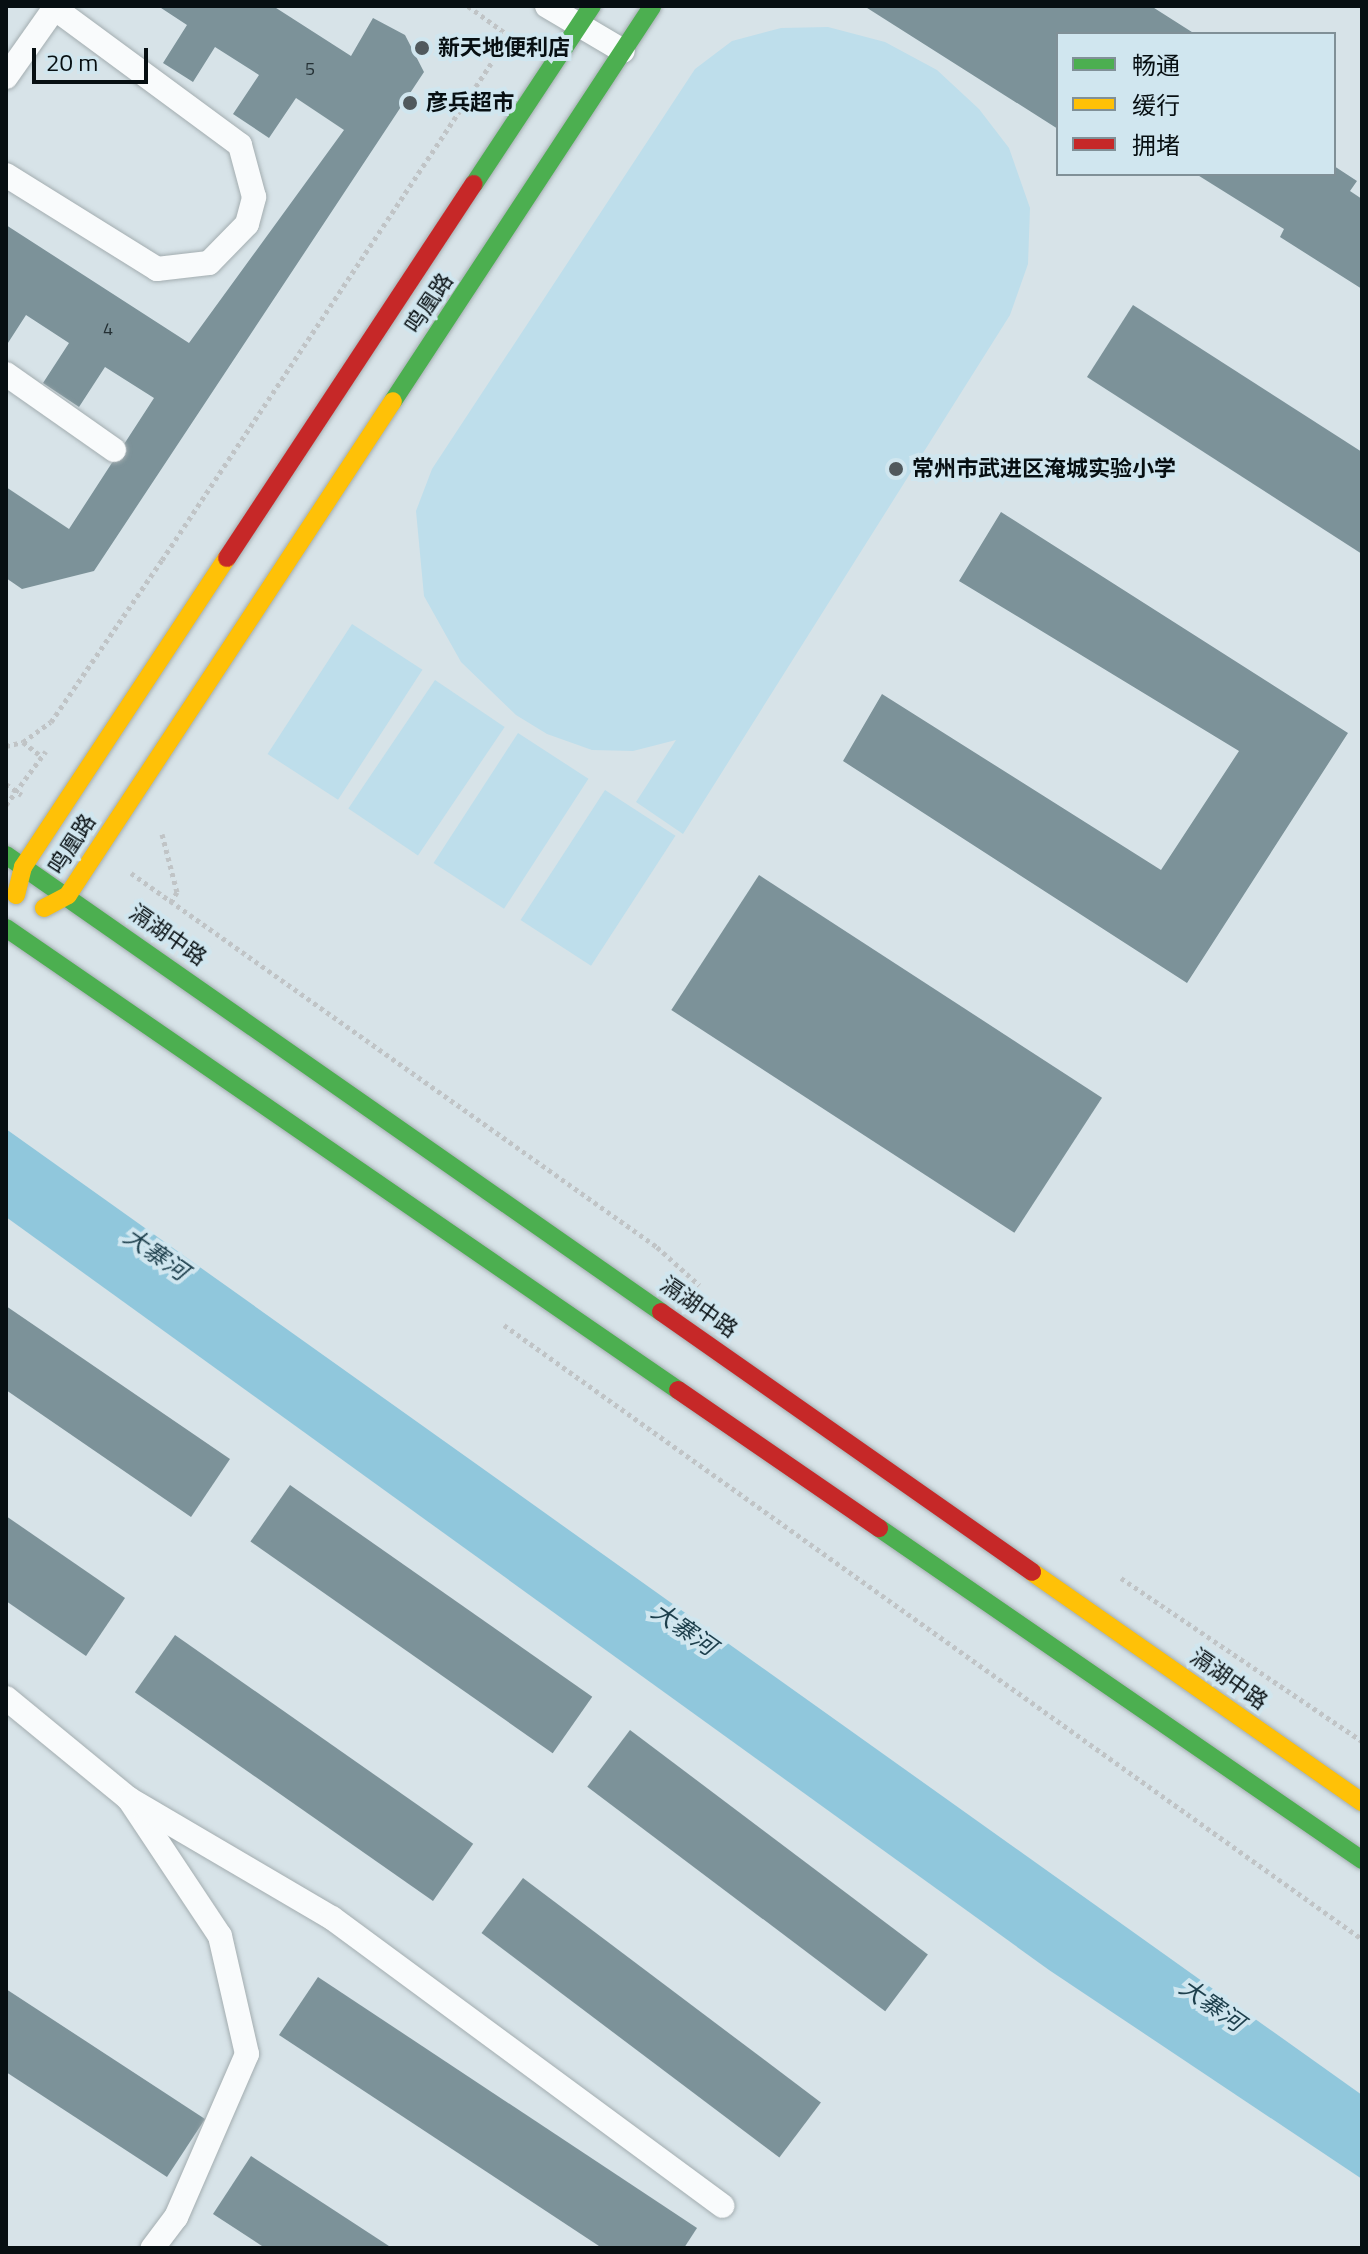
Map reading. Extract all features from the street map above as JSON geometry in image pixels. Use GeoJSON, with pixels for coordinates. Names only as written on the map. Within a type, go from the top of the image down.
{"type":"FeatureCollection","features":[{"type":"Feature","properties":{"kind":"main road","name":"鸣凰路"},"geometry":{"type":"LineString","coordinates":[[7,928],[68,895],[652,6]]}},
{"type":"Feature","properties":{"kind":"main road","name":"鸣凰路"},"geometry":{"type":"LineString","coordinates":[[7,928],[23,867],[585,16]]}},
{"type":"Feature","properties":{"kind":"main road","name":"滆湖中路"},"geometry":{"type":"LineString","coordinates":[[6,855],[68,895],[1362,1802]]}},
{"type":"Feature","properties":{"kind":"main road"},"geometry":{"type":"LineString","coordinates":[[7,928],[1362,1860]]}},
{"type":"Feature","properties":{"kind":"lane"},"geometry":{"type":"LineString","coordinates":[[547,6],[585,16],[623,51]]}},
{"type":"Feature","properties":{"kind":"lane"},"geometry":{"type":"LineString","coordinates":[[6,77],[55,7],[240,145],[254,197],[247,224],[209,263],[157,269],[6,175]]}},
{"type":"Feature","properties":{"kind":"lane"},"geometry":{"type":"LineString","coordinates":[[6,374],[114,450]]}},
{"type":"Feature","properties":{"kind":"lane"},"geometry":{"type":"LineString","coordinates":[[6,1698],[129,1799],[332,1918],[722,2206]]}},
{"type":"Feature","properties":{"kind":"lane"},"geometry":{"type":"LineString","coordinates":[[129,1799],[220,1936],[247,2054],[176,2217],[153,2248]]}},
{"type":"Feature","properties":{"kind":"path"},"geometry":{"type":"LineString","coordinates":[[468,6],[529,50]]}},
{"type":"Feature","properties":{"kind":"path"},"geometry":{"type":"LineString","coordinates":[[6,746],[23,742],[51,722],[492,62]]}},
{"type":"Feature","properties":{"kind":"path"},"geometry":{"type":"LineString","coordinates":[[23,742],[42,757]]}},
{"type":"Feature","properties":{"kind":"path"},"geometry":{"type":"LineString","coordinates":[[6,784],[55,818]]}},
{"type":"Feature","properties":{"kind":"path"},"geometry":{"type":"LineString","coordinates":[[98,849],[657,1247],[703,1288]]}},
{"type":"Feature","properties":{"kind":"path"},"geometry":{"type":"LineString","coordinates":[[491,1316],[1362,1939]]}},
{"type":"Feature","properties":{"kind":"path"},"geometry":{"type":"LineString","coordinates":[[1114,1574],[1362,1741]]}},
{"type":"Feature","properties":{"kind":"shaded area"},"geometry":{"type":"Polygon","coordinates":[[[828,27],[885,42],[937,70],[979,109],[1009,148],[1030,208],[1028,264],[1010,315],[683,834],[636,802],[676,740],[633,751],[592,750],[547,734],[516,715],[461,662],[424,596],[416,511],[432,469],[695,69],[732,41],[781,28],[828,27]]]}},
{"type":"Feature","properties":{"kind":"shaded area"},"geometry":{"type":"Polygon","coordinates":[[[352,624],[422,670],[338,800],[268,754],[352,624]]]}},
{"type":"Feature","properties":{"kind":"shaded area"},"geometry":{"type":"Polygon","coordinates":[[[435,680],[505,727],[418,855],[348,809],[435,680]]]}},
{"type":"Feature","properties":{"kind":"shaded area"},"geometry":{"type":"Polygon","coordinates":[[[518,733],[588,779],[504,909],[434,863],[518,733]]]}},
{"type":"Feature","properties":{"kind":"shaded area"},"geometry":{"type":"Polygon","coordinates":[[[605,790],[675,836],[591,966],[521,920],[605,790]]]}},
{"type":"Feature","properties":{"kind":"water","name":"大寨河"},"geometry":{"type":"Polygon","coordinates":[[[6,1129],[1362,2095],[1362,2179],[1049,1970],[6,1217],[6,1129]]]}},
{"type":"Feature","properties":{"kind":"building"},"geometry":{"type":"Polygon","coordinates":[[[158,6],[273,6],[351,56],[373,18],[405,35],[424,72],[94,571],[22,589],[6,578],[6,487],[69,529],[154,398],[105,367],[79,407],[43,383],[69,343],[26,315],[6,346],[6,225],[189,343],[344,130],[296,98],[269,138],[233,114],[259,75],[215,47],[193,82],[163,63],[187,25],[158,6]]]}},
{"type":"Feature","properties":{"kind":"building"},"geometry":{"type":"Polygon","coordinates":[[[864,6],[1151,6],[1192,32],[1056,32],[1056,128],[864,6]]]}},
{"type":"Feature","properties":{"kind":"building"},"geometry":{"type":"Polygon","coordinates":[[[1336,167],[1357,181],[1350,191],[1362,199],[1362,289],[1280,237],[1284,229],[1199,176],[1336,176],[1336,167]]]}},
{"type":"Feature","properties":{"kind":"building"},"geometry":{"type":"Polygon","coordinates":[[[1133,305],[1362,452],[1362,554],[1087,377],[1133,305]]]}},
{"type":"Feature","properties":{"kind":"building"},"geometry":{"type":"Polygon","coordinates":[[[1001,512],[1348,733],[1187,983],[843,761],[882,694],[1161,870],[1239,751],[959,581],[1001,512]]]}},
{"type":"Feature","properties":{"kind":"building"},"geometry":{"type":"Polygon","coordinates":[[[759,875],[1102,1098],[1014,1233],[671,1010],[759,875]]]}},
{"type":"Feature","properties":{"kind":"building"},"geometry":{"type":"Polygon","coordinates":[[[6,1306],[230,1459],[191,1517],[6,1390],[6,1306]]]}},
{"type":"Feature","properties":{"kind":"building"},"geometry":{"type":"Polygon","coordinates":[[[290,1485],[592,1697],[553,1753],[250,1542],[290,1485]]]}},
{"type":"Feature","properties":{"kind":"building"},"geometry":{"type":"Polygon","coordinates":[[[6,1516],[125,1598],[86,1656],[6,1601],[6,1516]]]}},
{"type":"Feature","properties":{"kind":"building"},"geometry":{"type":"Polygon","coordinates":[[[175,1635],[473,1844],[433,1901],[135,1692],[175,1635]]]}},
{"type":"Feature","properties":{"kind":"building"},"geometry":{"type":"Polygon","coordinates":[[[630,1730],[928,1954],[885,2011],[587,1787],[630,1730]]]}},
{"type":"Feature","properties":{"kind":"building"},"geometry":{"type":"Polygon","coordinates":[[[523,1878],[821,2102],[779,2158],[481,1933],[523,1878]]]}},
{"type":"Feature","properties":{"kind":"building"},"geometry":{"type":"Polygon","coordinates":[[[318,1977],[697,2228],[684,2248],[602,2248],[279,2035],[318,1977]]]}},
{"type":"Feature","properties":{"kind":"building"},"geometry":{"type":"Polygon","coordinates":[[[6,1989],[205,2119],[167,2177],[6,2072],[6,1989]]]}},
{"type":"Feature","properties":{"kind":"building"},"geometry":{"type":"Polygon","coordinates":[[[251,2156],[392,2248],[265,2248],[213,2214],[251,2156]]]}},
{"type":"Feature","properties":{"kind":"traffic: fast"},"geometry":{"type":"LineString","coordinates":[[474,184],[592,6]]}},
{"type":"Feature","properties":{"kind":"traffic: fast"},"geometry":{"type":"LineString","coordinates":[[393,401],[652,6]]}},
{"type":"Feature","properties":{"kind":"traffic: fast"},"geometry":{"type":"LineString","coordinates":[[6,855],[661,1312]]}},
{"type":"Feature","properties":{"kind":"traffic: fast"},"geometry":{"type":"LineString","coordinates":[[6,928],[678,1390]]}},
{"type":"Feature","properties":{"kind":"traffic: fast"},"geometry":{"type":"LineString","coordinates":[[879,1528],[1362,1860]]}},
{"type":"Feature","properties":{"kind":"traffic: slow"},"geometry":{"type":"LineString","coordinates":[[44,908],[68,895],[393,401]]}},
{"type":"Feature","properties":{"kind":"traffic: slow"},"geometry":{"type":"LineString","coordinates":[[16,895],[23,867],[227,558]]}},
{"type":"Feature","properties":{"kind":"traffic: slow"},"geometry":{"type":"LineString","coordinates":[[1032,1572],[1362,1802]]}},
{"type":"Feature","properties":{"kind":"traffic: jam"},"geometry":{"type":"LineString","coordinates":[[227,558],[474,184]]}},
{"type":"Feature","properties":{"kind":"traffic: jam"},"geometry":{"type":"LineString","coordinates":[[661,1312],[1032,1572]]}},
{"type":"Feature","properties":{"kind":"traffic: jam"},"geometry":{"type":"LineString","coordinates":[[678,1390],[879,1528]]}},
{"type":"Feature","properties":{"kind":"place","name":"新天地便利店"},"geometry":{"type":"Point","coordinates":[422,48]}},
{"type":"Feature","properties":{"kind":"place","name":"彦兵超市"},"geometry":{"type":"Point","coordinates":[410,103]}},
{"type":"Feature","properties":{"kind":"place","name":"常州市武进区淹城实验小学"},"geometry":{"type":"Point","coordinates":[896,469]}}]}
